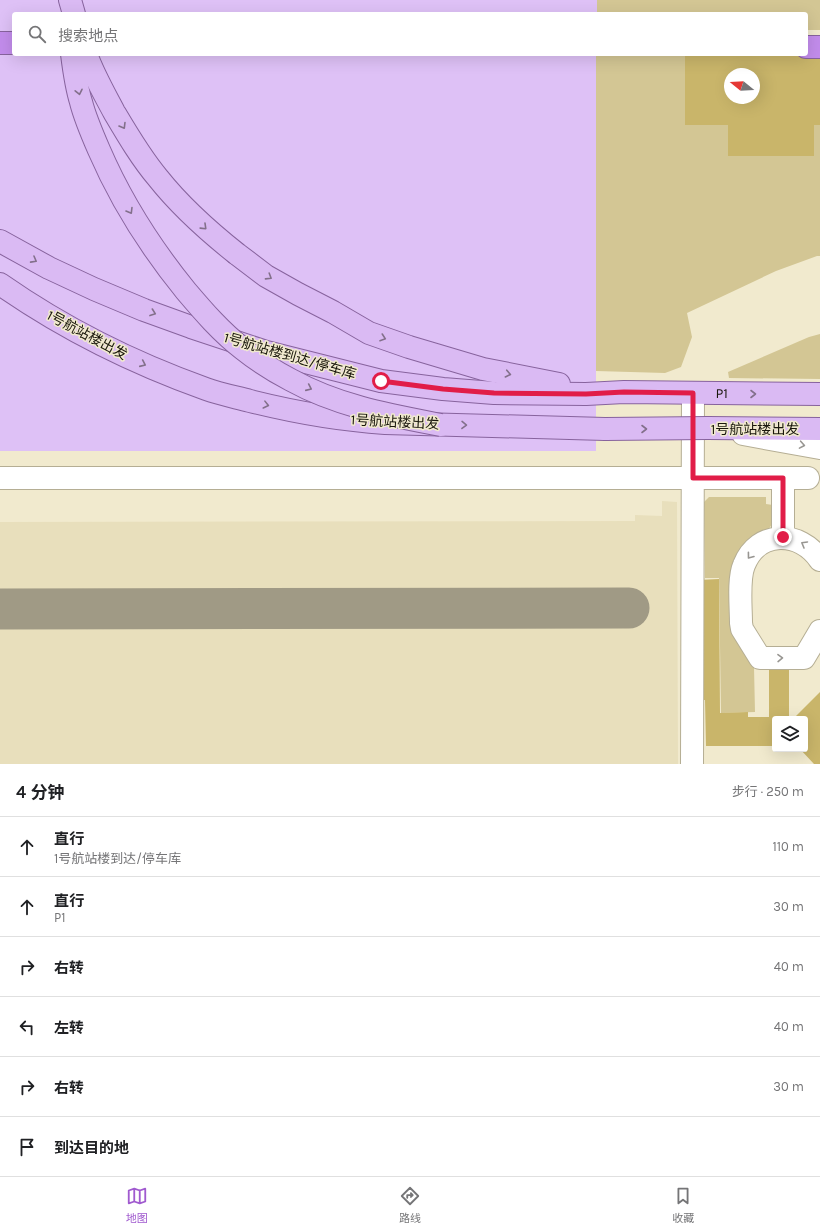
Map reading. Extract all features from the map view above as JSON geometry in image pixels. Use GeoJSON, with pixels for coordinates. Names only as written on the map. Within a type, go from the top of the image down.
{"type":"FeatureCollection","features":[{"type":"Feature","properties":{"kind":"highway"},"geometry":{"type":"LineString","coordinates":[[0,43],[12,43]]}},
{"type":"Feature","properties":{"kind":"highway"},"geometry":{"type":"LineString","coordinates":[[808,47],[820,47]]}},
{"type":"Feature","properties":{"kind":"main road"},"geometry":{"type":"LineString","coordinates":[[68,12],[69,0]]}},
{"type":"Feature","properties":{"kind":"main road"},"geometry":{"type":"LineString","coordinates":[[69,0],[73,12]]}},
{"type":"Feature","properties":{"kind":"main road"},"geometry":{"type":"LineString","coordinates":[[72,56],[81,102],[109,174],[152,246],[197,304],[220,328],[242,349],[268,367],[292,381],[310,389],[338,401],[363,409],[441,424]]}},
{"type":"Feature","properties":{"kind":"main road"},"geometry":{"type":"LineString","coordinates":[[87,56],[104,94],[136,148],[157,177],[182,206],[209,231],[266,276],[369,333],[409,347],[490,370],[546,382],[624,392]]}},
{"type":"Feature","properties":{"kind":"main road","name":"1号航站楼到达/停车库"},"geometry":{"type":"LineString","coordinates":[[0,241],[49,268],[144,310],[266,352],[381,381],[443,389],[494,393],[586,394],[624,392]]}},
{"type":"Feature","properties":{"kind":"main road","name":"1号航站楼出发"},"geometry":{"type":"LineString","coordinates":[[0,284],[43,312],[94,341],[163,373],[207,389],[284,409],[322,416],[385,423],[605,429],[820,429]]}},
{"type":"Feature","properties":{"kind":"main road","name":"P1"},"geometry":{"type":"LineString","coordinates":[[624,392],[816,395]]}},
{"type":"Feature","properties":{"kind":"lane"},"geometry":{"type":"LineString","coordinates":[[692,764],[693,393]]}},
{"type":"Feature","properties":{"kind":"lane"},"geometry":{"type":"LineString","coordinates":[[708,428],[820,448]]}},
{"type":"Feature","properties":{"kind":"lane"},"geometry":{"type":"LineString","coordinates":[[0,478],[808,478]]}},
{"type":"Feature","properties":{"kind":"lane"},"geometry":{"type":"LineString","coordinates":[[783,478],[783,537]]}},
{"type":"Feature","properties":{"kind":"lane"},"geometry":{"type":"LineString","coordinates":[[820,560],[815,552],[800,542],[783,537],[772,539],[759,546],[748,556],[741,574],[742,629],[760,658],[804,658],[820,631]]}},
{"type":"Feature","properties":{"kind":"shaded area"},"geometry":{"type":"Polygon","coordinates":[[[0,0],[597,0],[597,12],[12,12],[12,56],[596,56],[596,451],[0,451],[0,0]]]}},
{"type":"Feature","properties":{"kind":"shaded area"},"geometry":{"type":"Polygon","coordinates":[[[597,0],[820,0],[820,30],[808,30],[808,12],[597,12],[597,0]]]}},
{"type":"Feature","properties":{"kind":"shaded area"},"geometry":{"type":"Polygon","coordinates":[[[596,56],[736,56],[820,76],[820,256],[776,271],[687,313],[692,337],[681,367],[665,373],[596,371],[596,56]]]}},
{"type":"Feature","properties":{"kind":"shaded area"},"geometry":{"type":"Polygon","coordinates":[[[820,334],[820,379],[729,378],[728,372],[809,337],[820,334]]]}},
{"type":"Feature","properties":{"kind":"shaded area"},"geometry":{"type":"Polygon","coordinates":[[[709,497],[766,497],[766,504],[773,505],[774,508],[774,518],[769,528],[760,538],[739,554],[754,667],[755,712],[721,713],[719,578],[705,578],[704,502],[709,497]]]}},
{"type":"Feature","properties":{"kind":"shaded area"},"geometry":{"type":"Polygon","coordinates":[[[662,501],[677,502],[678,764],[0,764],[0,522],[635,521],[635,515],[662,516],[662,501]]]}},
{"type":"Feature","properties":{"kind":"building"},"geometry":{"type":"Polygon","coordinates":[[[820,42],[820,125],[814,125],[814,156],[728,156],[728,125],[685,125],[685,56],[808,56],[808,52],[820,42]]]}},
{"type":"Feature","properties":{"kind":"building"},"geometry":{"type":"Polygon","coordinates":[[[719,579],[720,713],[748,712],[748,717],[769,717],[769,665],[789,665],[789,716],[772,716],[772,746],[706,746],[705,700],[700,700],[699,580],[719,579]]]}},
{"type":"Feature","properties":{"kind":"building"},"geometry":{"type":"Polygon","coordinates":[[[820,692],[820,764],[814,764],[803,752],[808,752],[808,716],[796,716],[820,692]]]}},
{"type":"Feature","properties":{"kind":"taxiway"},"geometry":{"type":"LineString","coordinates":[[0,609],[629,608]]}},
{"type":"Feature","properties":{"kind":"route"},"geometry":{"type":"LineString","coordinates":[[381,381],[443,389],[494,393],[550,395],[624,392],[693,393],[693,478],[783,478],[783,537]]}}]}
